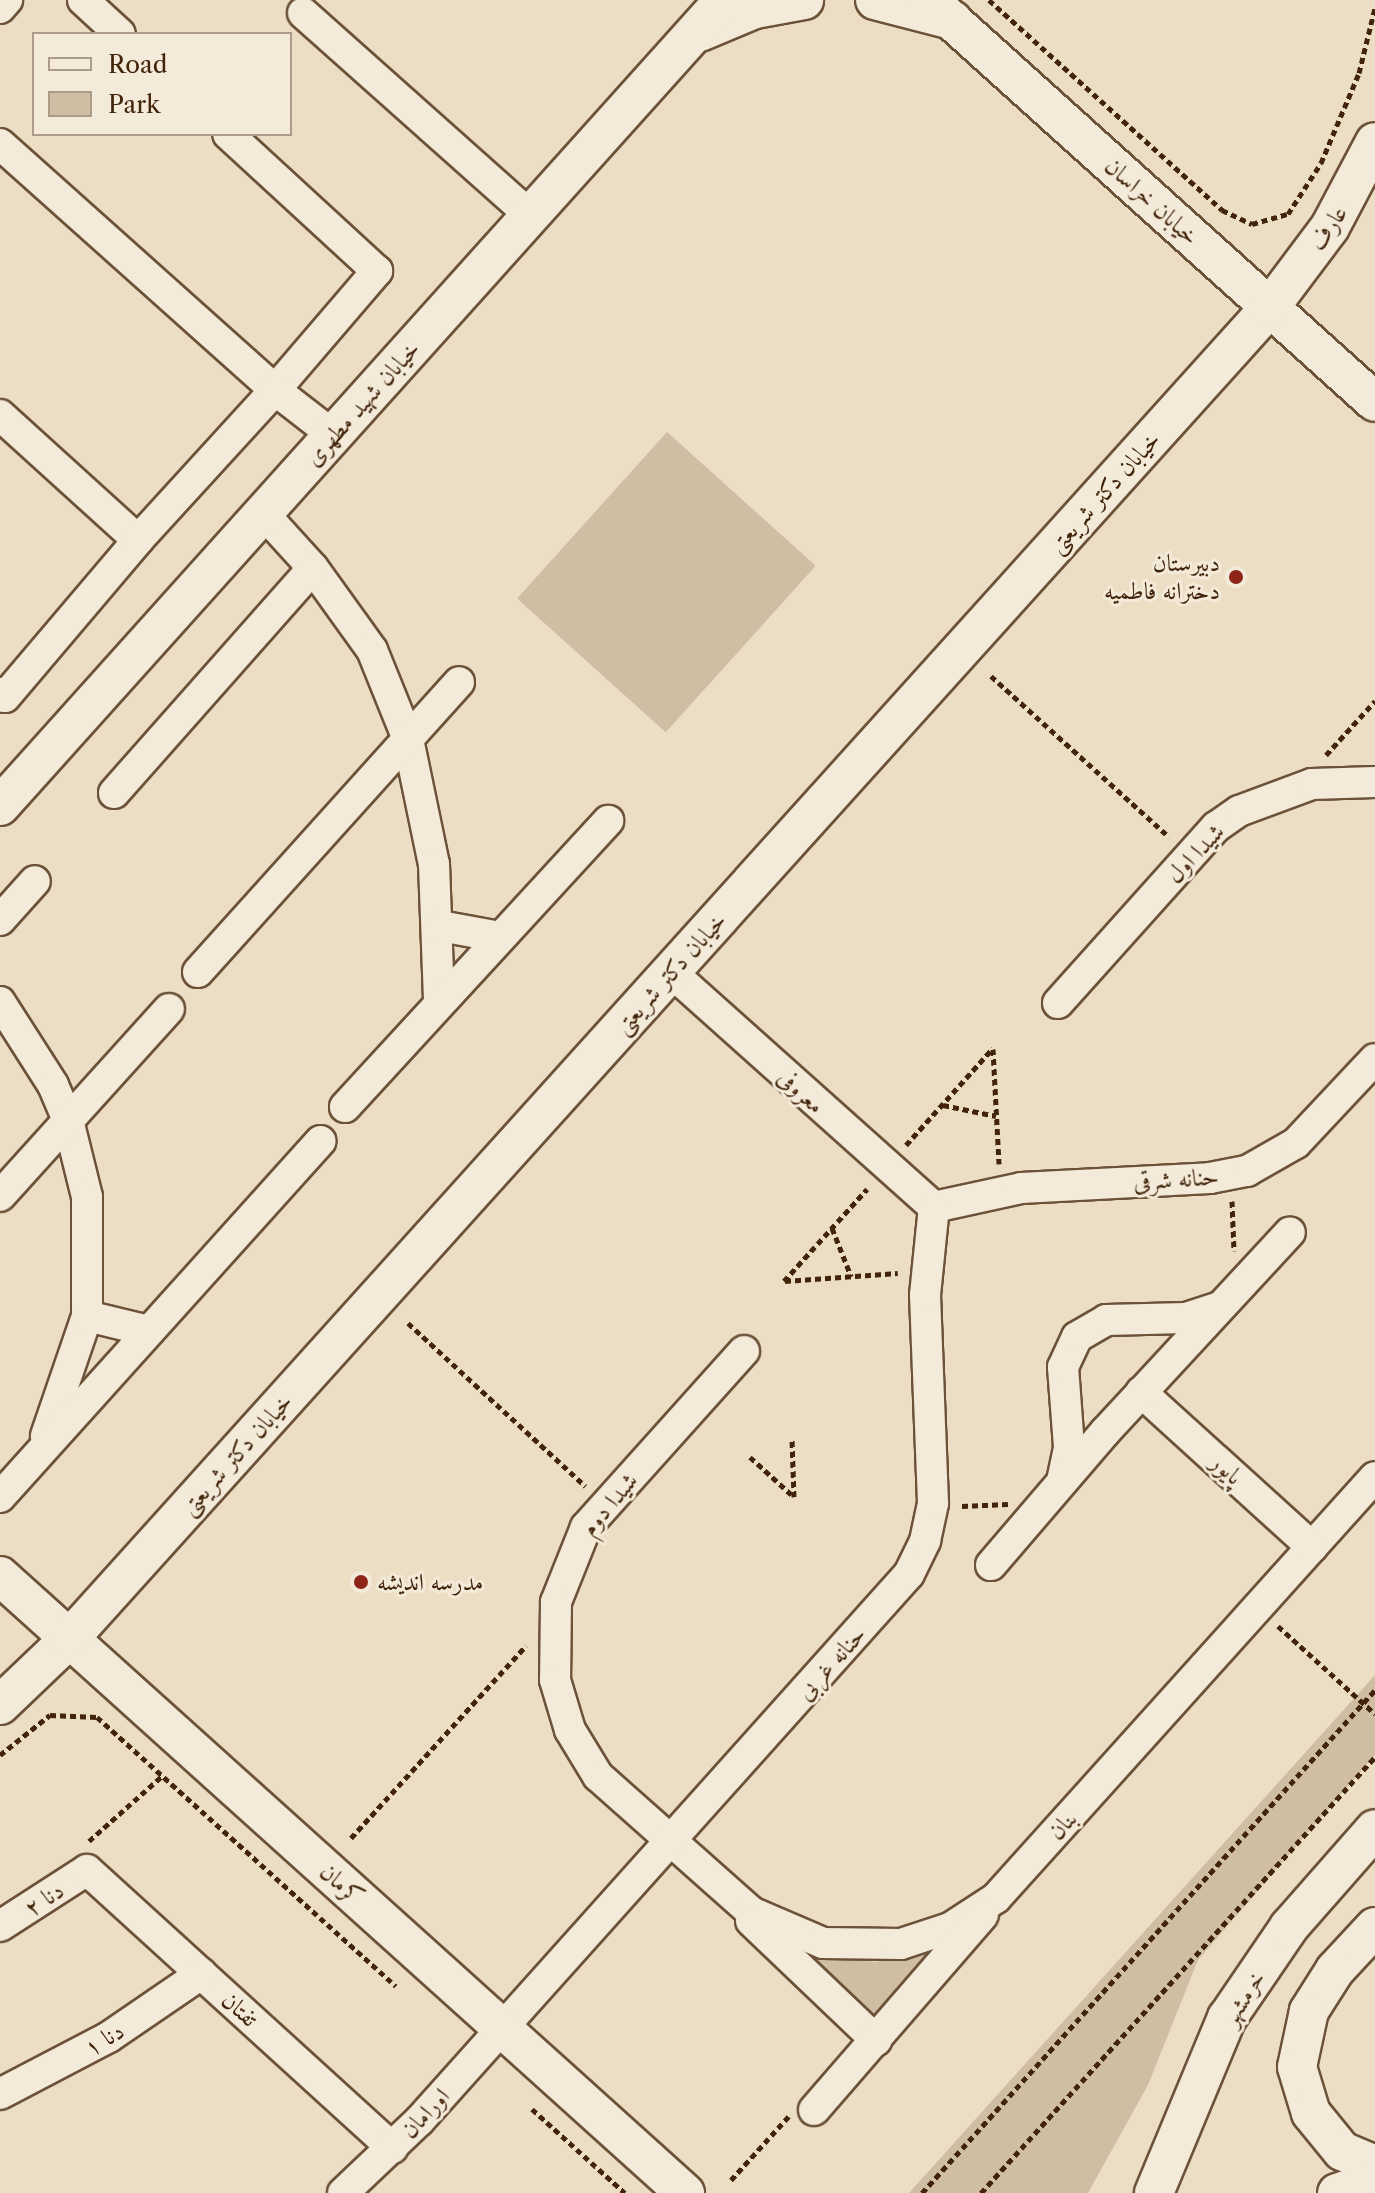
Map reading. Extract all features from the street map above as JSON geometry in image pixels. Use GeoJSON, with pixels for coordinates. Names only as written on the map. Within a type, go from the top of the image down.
{"type":"FeatureCollection","features":[{"type":"Feature","properties":{"kind":"street"},"geometry":{"type":"LineString","coordinates":[[0,8],[7,0]]}},
{"type":"Feature","properties":{"kind":"street"},"geometry":{"type":"LineString","coordinates":[[83,0],[118,32]]}},
{"type":"Feature","properties":{"kind":"street","name":"خیابان شهید مطهری"},"geometry":{"type":"LineString","coordinates":[[0,806],[531,216],[699,17],[724,0]]}},
{"type":"Feature","properties":{"kind":"street"},"geometry":{"type":"LineString","coordinates":[[699,17],[804,0]]}},
{"type":"Feature","properties":{"kind":"street"},"geometry":{"type":"LineString","coordinates":[[875,0],[940,10]]}},
{"type":"Feature","properties":{"kind":"street","name":"خیابان خراسان"},"geometry":{"type":"LineString","coordinates":[[940,10],[1375,402]]}},
{"type":"Feature","properties":{"kind":"street"},"geometry":{"type":"LineString","coordinates":[[303,13],[531,216]]}},
{"type":"Feature","properties":{"kind":"street"},"geometry":{"type":"LineString","coordinates":[[0,693],[5,697],[138,540],[275,390],[377,271],[230,136]]}},
{"type":"Feature","properties":{"kind":"street","name":"عارف"},"geometry":{"type":"LineString","coordinates":[[1270,307],[1330,227],[1375,142]]}},
{"type":"Feature","properties":{"kind":"street"},"geometry":{"type":"LineString","coordinates":[[0,144],[275,390],[333,435]]}},
{"type":"Feature","properties":{"kind":"street","name":"خیابان دکتر شریعتی"},"geometry":{"type":"LineString","coordinates":[[0,1705],[70,1638],[1270,307]]}},
{"type":"Feature","properties":{"kind":"street"},"geometry":{"type":"LineString","coordinates":[[0,415],[138,540]]}},
{"type":"Feature","properties":{"kind":"street"},"geometry":{"type":"LineString","coordinates":[[263,513],[313,568],[372,650],[408,739],[434,864],[440,926],[439,1003]]}},
{"type":"Feature","properties":{"kind":"street"},"geometry":{"type":"LineString","coordinates":[[114,793],[313,568]]}},
{"type":"Feature","properties":{"kind":"street"},"geometry":{"type":"LineString","coordinates":[[198,972],[459,682]]}},
{"type":"Feature","properties":{"kind":"street","name":"شیدا اول"},"geometry":{"type":"LineString","coordinates":[[1058,1003],[1216,827],[1239,811],[1312,784],[1375,782]]}},
{"type":"Feature","properties":{"kind":"street"},"geometry":{"type":"LineString","coordinates":[[345,1107],[608,821]]}},
{"type":"Feature","properties":{"kind":"street"},"geometry":{"type":"LineString","coordinates":[[0,920],[35,881]]}},
{"type":"Feature","properties":{"kind":"street"},"geometry":{"type":"LineString","coordinates":[[440,926],[500,937]]}},
{"type":"Feature","properties":{"kind":"street","name":"معروفی"},"geometry":{"type":"LineString","coordinates":[[671,972],[934,1207]]}},
{"type":"Feature","properties":{"kind":"street"},"geometry":{"type":"LineString","coordinates":[[0,1002],[35,1051],[68,1120],[89,1210],[87,1316],[42,1449]]}},
{"type":"Feature","properties":{"kind":"street"},"geometry":{"type":"LineString","coordinates":[[0,1196],[169,1009]]}},
{"type":"Feature","properties":{"kind":"street","name":"حنانه شرقی"},"geometry":{"type":"LineString","coordinates":[[934,1207],[1021,1188],[1210,1178],[1247,1171],[1296,1143],[1375,1059]]}},
{"type":"Feature","properties":{"kind":"street"},"geometry":{"type":"LineString","coordinates":[[0,1497],[321,1141]]}},
{"type":"Feature","properties":{"kind":"street","name":"حنانه غربی"},"geometry":{"type":"LineString","coordinates":[[502,2029],[898,1590],[925,1541],[935,1484],[925,1295],[934,1207]]}},
{"type":"Feature","properties":{"kind":"street"},"geometry":{"type":"LineString","coordinates":[[991,1565],[1174,1355],[1290,1232]]}},
{"type":"Feature","properties":{"kind":"street"},"geometry":{"type":"LineString","coordinates":[[1059,1486],[1068,1461],[1069,1436],[1063,1367],[1077,1337],[1106,1320],[1199,1316],[1224,1304]]}},
{"type":"Feature","properties":{"kind":"street"},"geometry":{"type":"LineString","coordinates":[[87,1316],[149,1331]]}},
{"type":"Feature","properties":{"kind":"street"},"geometry":{"type":"LineString","coordinates":[[1174,1319],[1181,1337],[1174,1355]]}},
{"type":"Feature","properties":{"kind":"street","name":"شیدا دوم"},"geometry":{"type":"LineString","coordinates":[[671,1842],[598,1776],[570,1730],[552,1654],[556,1602],[586,1527],[744,1351]]}},
{"type":"Feature","properties":{"kind":"street","name":"پایور"},"geometry":{"type":"LineString","coordinates":[[1141,1392],[1312,1547]]}},
{"type":"Feature","properties":{"kind":"street"},"geometry":{"type":"LineString","coordinates":[[1069,1436],[1087,1440],[1105,1432]]}},
{"type":"Feature","properties":{"kind":"street","name":"بنان"},"geometry":{"type":"LineString","coordinates":[[671,1842],[723,1890],[774,1925],[849,1946],[926,1937],[996,1898],[1375,1477]]}},
{"type":"Feature","properties":{"kind":"street","name":"کرمان"},"geometry":{"type":"LineString","coordinates":[[0,1576],[685,2193]]}},
{"type":"Feature","properties":{"kind":"street","name":"خرمشهر"},"geometry":{"type":"LineString","coordinates":[[1154,2193],[1227,2018],[1289,1927],[1371,1841]]}},
{"type":"Feature","properties":{"kind":"street","name":"دنا ۲"},"geometry":{"type":"LineString","coordinates":[[0,1926],[88,1855]]}},
{"type":"Feature","properties":{"kind":"street","name":"تفتان"},"geometry":{"type":"LineString","coordinates":[[88,1855],[201,1974],[392,2148]]}},
{"type":"Feature","properties":{"kind":"street"},"geometry":{"type":"LineString","coordinates":[[723,1890],[780,1953],[876,2040]]}},
{"type":"Feature","properties":{"kind":"street"},"geometry":{"type":"LineString","coordinates":[[814,2110],[959,1948],[996,1898]]}},
{"type":"Feature","properties":{"kind":"street"},"geometry":{"type":"LineString","coordinates":[[1375,1927],[1335,1970],[1309,2011],[1297,2067],[1319,2123],[1342,2151],[1375,2165]]}},
{"type":"Feature","properties":{"kind":"street","name":"دنا ۱"},"geometry":{"type":"LineString","coordinates":[[0,2094],[109,2037],[201,1974]]}},
{"type":"Feature","properties":{"kind":"street","name":"اورامان"},"geometry":{"type":"LineString","coordinates":[[349,2190],[502,2029]]}},
{"type":"Feature","properties":{"kind":"street"},"geometry":{"type":"LineString","coordinates":[[1337,2193],[1375,2180]]}},
{"type":"Feature","properties":{"kind":"path"},"geometry":{"type":"LineString","coordinates":[[989,0],[1222,210],[1252,224],[1288,214],[1321,163],[1359,73],[1375,8]]}},
{"type":"Feature","properties":{"kind":"path"},"geometry":{"type":"LineString","coordinates":[[991,676],[1173,840]]}},
{"type":"Feature","properties":{"kind":"path"},"geometry":{"type":"LineString","coordinates":[[1323,759],[1375,701]]}},
{"type":"Feature","properties":{"kind":"path"},"geometry":{"type":"LineString","coordinates":[[906,1145],[993,1048],[999,1164]]}},
{"type":"Feature","properties":{"kind":"path"},"geometry":{"type":"LineString","coordinates":[[942,1105],[996,1116]]}},
{"type":"Feature","properties":{"kind":"path"},"geometry":{"type":"LineString","coordinates":[[867,1189],[784,1281],[899,1273]]}},
{"type":"Feature","properties":{"kind":"path"},"geometry":{"type":"LineString","coordinates":[[1232,1200],[1235,1265]]}},
{"type":"Feature","properties":{"kind":"path"},"geometry":{"type":"LineString","coordinates":[[832,1228],[851,1276]]}},
{"type":"Feature","properties":{"kind":"path"},"geometry":{"type":"LineString","coordinates":[[408,1323],[589,1490]]}},
{"type":"Feature","properties":{"kind":"path"},"geometry":{"type":"LineString","coordinates":[[750,1457],[794,1497],[792,1440]]}},
{"type":"Feature","properties":{"kind":"path"},"geometry":{"type":"LineString","coordinates":[[958,1506],[1021,1503]]}},
{"type":"Feature","properties":{"kind":"path"},"geometry":{"type":"LineString","coordinates":[[1274,1621],[1375,1714]]}},
{"type":"Feature","properties":{"kind":"path"},"geometry":{"type":"LineString","coordinates":[[351,1838],[529,1642]]}},
{"type":"Feature","properties":{"kind":"path"},"geometry":{"type":"LineString","coordinates":[[922,2193],[1375,1690]]}},
{"type":"Feature","properties":{"kind":"path"},"geometry":{"type":"LineString","coordinates":[[0,1755],[50,1715],[97,1717],[396,1986]]}},
{"type":"Feature","properties":{"kind":"path"},"geometry":{"type":"LineString","coordinates":[[981,2193],[1375,1757]]}},
{"type":"Feature","properties":{"kind":"path"},"geometry":{"type":"LineString","coordinates":[[88,1855],[162,1776]]}},
{"type":"Feature","properties":{"kind":"path"},"geometry":{"type":"LineString","coordinates":[[532,2109],[625,2193]]}},
{"type":"Feature","properties":{"kind":"green space"},"geometry":{"type":"Polygon","coordinates":[[[667,432],[816,566],[666,732],[517,598],[667,432]]]}},
{"type":"Feature","properties":{"kind":"green space"},"geometry":{"type":"Polygon","coordinates":[[[1375,1675],[1375,1755],[1198,1960],[1148,2085],[1088,2193],[909,2193],[1375,1675]]]}},
{"type":"Feature","properties":{"kind":"green space"},"geometry":{"type":"Polygon","coordinates":[[[953,1943],[876,2029],[793,1950],[875,1962],[953,1943]]]}},
{"type":"Feature","properties":{"kind":"place","name":"دبیرستان دخترانه فاطمیه"},"geometry":{"type":"Point","coordinates":[1236,577]}},
{"type":"Feature","properties":{"kind":"place","name":"مدرسه اندیشه"},"geometry":{"type":"Point","coordinates":[361,1582]}}]}
